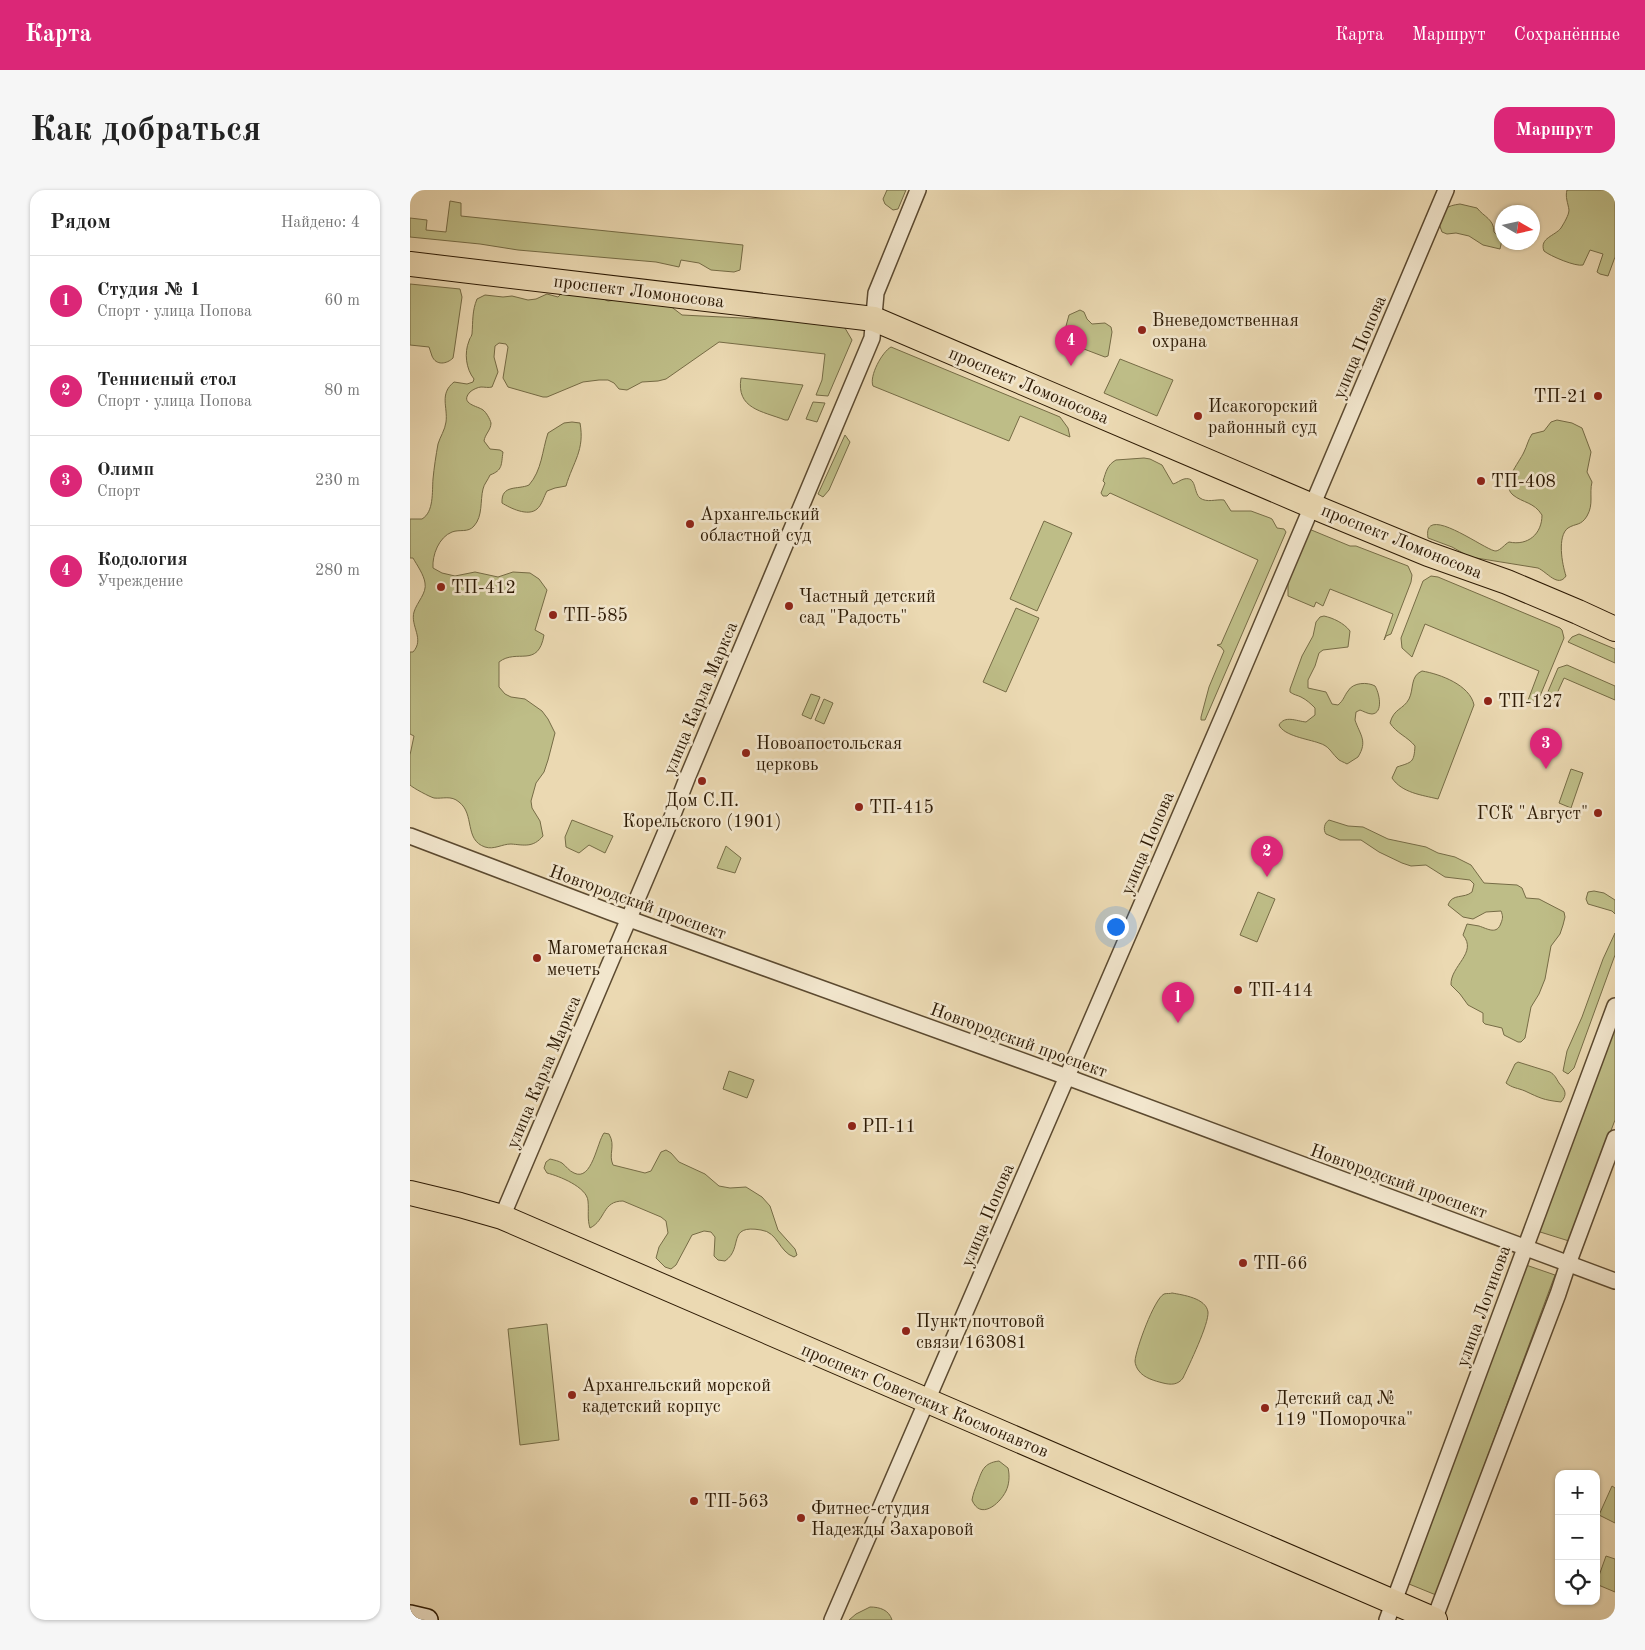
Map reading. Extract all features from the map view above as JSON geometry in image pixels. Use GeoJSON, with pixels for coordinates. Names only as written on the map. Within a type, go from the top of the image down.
{"type":"FeatureCollection","features":[{"type":"Feature","properties":{"kind":"main road","name":"проспект Ломоносова"},"geometry":{"type":"LineString","coordinates":[[410,264],[874,319],[1428,554],[1516,586],[1615,629]]}},
{"type":"Feature","properties":{"kind":"main road","name":"проспект Советских Космонавтов"},"geometry":{"type":"LineString","coordinates":[[410,1194],[502,1217],[927,1401],[1390,1611],[1435,1620]]}},
{"type":"Feature","properties":{"kind":"main road"},"geometry":{"type":"LineString","coordinates":[[410,1616],[427,1620]]}},
{"type":"Feature","properties":{"kind":"street","name":"улица Карла Маркса"},"geometry":{"type":"LineString","coordinates":[[502,1217],[872,338],[876,293],[918,190]]}},
{"type":"Feature","properties":{"kind":"street","name":"улица Попова"},"geometry":{"type":"LineString","coordinates":[[832,1620],[1067,1077],[1446,190]]}},
{"type":"Feature","properties":{"kind":"street","name":"Новгородский проспект"},"geometry":{"type":"LineString","coordinates":[[410,836],[628,918],[1067,1077],[1615,1281]]}},
{"type":"Feature","properties":{"kind":"street","name":"улица Логинова"},"geometry":{"type":"LineString","coordinates":[[1390,1611],[1615,1006]]}},
{"type":"Feature","properties":{"kind":"street"},"geometry":{"type":"LineString","coordinates":[[1435,1620],[1615,1138]]}},
{"type":"Feature","properties":{"kind":"shaded area"},"geometry":{"type":"Polygon","coordinates":[[[887,190],[906,190],[898,209],[893,210],[885,204],[883,199],[887,190]]]}},
{"type":"Feature","properties":{"kind":"shaded area"},"geometry":{"type":"Polygon","coordinates":[[[1567,190],[1615,190],[1615,257],[1608,276],[1597,272],[1603,254],[1590,250],[1583,265],[1580,265],[1563,261],[1544,251],[1544,243],[1561,228],[1568,214],[1567,190]]]}},
{"type":"Feature","properties":{"kind":"shaded area"},"geometry":{"type":"Polygon","coordinates":[[[450,201],[461,203],[461,216],[743,245],[740,270],[734,272],[711,270],[699,263],[681,260],[679,267],[656,262],[518,250],[410,237],[410,218],[427,220],[426,230],[446,232],[450,201]]]}},
{"type":"Feature","properties":{"kind":"shaded area"},"geometry":{"type":"Polygon","coordinates":[[[1460,204],[1477,208],[1494,228],[1495,248],[1483,245],[1469,236],[1442,232],[1438,221],[1446,208],[1460,204]]]}},
{"type":"Feature","properties":{"kind":"shaded area"},"geometry":{"type":"Polygon","coordinates":[[[410,284],[460,289],[462,297],[453,358],[448,362],[439,363],[436,361],[429,347],[410,345],[410,284]]]}},
{"type":"Feature","properties":{"kind":"shaded area"},"geometry":{"type":"Polygon","coordinates":[[[563,292],[597,296],[608,301],[616,300],[669,305],[682,315],[842,323],[852,340],[828,396],[816,395],[822,380],[825,354],[719,342],[666,379],[642,382],[627,390],[619,389],[608,380],[583,382],[543,397],[508,387],[503,378],[508,347],[506,344],[499,343],[495,346],[494,357],[498,372],[492,387],[475,389],[470,392],[467,399],[470,404],[483,410],[489,418],[491,425],[484,441],[490,449],[503,452],[501,464],[497,471],[490,475],[484,485],[477,522],[472,528],[452,532],[443,538],[435,552],[433,568],[442,573],[455,576],[475,572],[498,577],[513,572],[530,573],[539,579],[547,590],[535,630],[544,635],[541,645],[537,652],[532,655],[506,658],[499,662],[499,687],[505,694],[525,699],[542,711],[555,733],[544,772],[536,783],[531,801],[532,808],[540,821],[543,836],[532,844],[508,844],[488,848],[479,844],[474,839],[467,813],[459,802],[450,798],[434,798],[410,785],[410,755],[414,736],[410,734],[410,652],[413,652],[418,642],[413,617],[425,587],[420,570],[413,558],[410,558],[410,519],[422,519],[429,512],[438,444],[446,422],[445,396],[447,391],[454,382],[467,384],[473,382],[474,379],[469,371],[466,356],[467,346],[472,334],[473,312],[477,299],[485,295],[512,296],[528,300],[547,294],[558,297],[563,292]]]}},
{"type":"Feature","properties":{"kind":"shaded area"},"geometry":{"type":"Polygon","coordinates":[[[1080,310],[1084,312],[1092,324],[1105,323],[1111,327],[1112,332],[1108,356],[1105,357],[1076,346],[1066,326],[1069,315],[1080,310]]]}},
{"type":"Feature","properties":{"kind":"shaded area"},"geometry":{"type":"Polygon","coordinates":[[[891,347],[1060,417],[1068,428],[1070,437],[1020,416],[1009,441],[873,386],[873,376],[877,365],[891,347]]]}},
{"type":"Feature","properties":{"kind":"shaded area"},"geometry":{"type":"Polygon","coordinates":[[[1120,359],[1173,380],[1157,416],[1104,393],[1120,359]]]}},
{"type":"Feature","properties":{"kind":"shaded area"},"geometry":{"type":"Polygon","coordinates":[[[741,378],[803,385],[788,420],[760,411],[747,403],[741,388],[741,378]]]}},
{"type":"Feature","properties":{"kind":"shaded area"},"geometry":{"type":"Polygon","coordinates":[[[813,402],[825,403],[817,422],[806,419],[813,402]]]}},
{"type":"Feature","properties":{"kind":"shaded area"},"geometry":{"type":"Polygon","coordinates":[[[1557,420],[1572,423],[1582,428],[1591,452],[1587,472],[1592,482],[1589,512],[1580,523],[1568,528],[1562,537],[1562,558],[1566,576],[1563,579],[1556,580],[1538,568],[1470,557],[1452,547],[1428,538],[1429,528],[1435,525],[1445,526],[1496,551],[1509,542],[1522,542],[1533,537],[1540,528],[1542,515],[1532,505],[1513,495],[1510,490],[1509,479],[1532,434],[1544,431],[1551,422],[1557,420]]]}},
{"type":"Feature","properties":{"kind":"shaded area"},"geometry":{"type":"Polygon","coordinates":[[[564,423],[580,423],[581,441],[578,456],[566,486],[547,491],[540,505],[533,511],[519,511],[502,503],[502,497],[507,490],[529,485],[537,473],[548,433],[564,423]]]}},
{"type":"Feature","properties":{"kind":"shaded area"},"geometry":{"type":"Polygon","coordinates":[[[845,435],[850,442],[829,490],[823,497],[818,494],[845,435]]]}},
{"type":"Feature","properties":{"kind":"shaded area"},"geometry":{"type":"Polygon","coordinates":[[[1144,458],[1162,465],[1173,484],[1184,479],[1191,480],[1200,498],[1209,501],[1224,500],[1231,511],[1251,511],[1270,518],[1277,528],[1284,529],[1286,532],[1205,720],[1201,720],[1201,717],[1209,687],[1224,651],[1217,645],[1221,644],[1258,560],[1110,493],[1107,496],[1103,496],[1101,493],[1105,483],[1103,481],[1111,464],[1116,460],[1144,458]]]}},
{"type":"Feature","properties":{"kind":"shaded area"},"geometry":{"type":"Polygon","coordinates":[[[1044,521],[1072,533],[1037,611],[1010,599],[1044,521]]]}},
{"type":"Feature","properties":{"kind":"shaded area"},"geometry":{"type":"Polygon","coordinates":[[[1309,529],[1350,546],[1356,546],[1408,566],[1412,575],[1411,582],[1391,634],[1386,636],[1384,640],[1393,614],[1330,589],[1323,606],[1316,602],[1314,607],[1288,596],[1288,581],[1309,529]]]}},
{"type":"Feature","properties":{"kind":"shaded area"},"geometry":{"type":"Polygon","coordinates":[[[1431,576],[1438,577],[1562,630],[1564,638],[1540,696],[1536,700],[1527,703],[1539,671],[1425,624],[1412,657],[1402,648],[1401,638],[1423,581],[1431,576]]]}},
{"type":"Feature","properties":{"kind":"shaded area"},"geometry":{"type":"Polygon","coordinates":[[[1016,608],[1039,618],[1006,692],[983,682],[1016,608]]]}},
{"type":"Feature","properties":{"kind":"shaded area"},"geometry":{"type":"Polygon","coordinates":[[[1324,616],[1338,621],[1350,631],[1348,647],[1323,650],[1319,653],[1308,680],[1308,688],[1326,692],[1332,704],[1338,705],[1350,688],[1361,684],[1375,686],[1379,697],[1379,706],[1376,713],[1370,714],[1360,710],[1356,712],[1355,720],[1363,742],[1358,757],[1347,764],[1338,759],[1325,746],[1286,732],[1279,725],[1288,719],[1306,722],[1315,715],[1315,708],[1305,699],[1290,692],[1290,689],[1302,656],[1313,636],[1316,622],[1320,617],[1324,616]]]}},
{"type":"Feature","properties":{"kind":"shaded area"},"geometry":{"type":"Polygon","coordinates":[[[1579,634],[1615,649],[1615,663],[1568,642],[1572,637],[1579,634]]]}},
{"type":"Feature","properties":{"kind":"shaded area"},"geometry":{"type":"Polygon","coordinates":[[[1567,665],[1615,686],[1615,700],[1564,678],[1554,700],[1546,698],[1558,668],[1567,665]]]}},
{"type":"Feature","properties":{"kind":"shaded area"},"geometry":{"type":"Polygon","coordinates":[[[1422,671],[1445,678],[1461,686],[1467,692],[1474,705],[1438,799],[1407,790],[1392,778],[1397,767],[1413,759],[1415,746],[1395,730],[1390,723],[1394,714],[1409,699],[1414,679],[1422,671]]]}},
{"type":"Feature","properties":{"kind":"shaded area"},"geometry":{"type":"Polygon","coordinates":[[[811,694],[820,697],[811,719],[802,715],[811,694]]]}},
{"type":"Feature","properties":{"kind":"shaded area"},"geometry":{"type":"Polygon","coordinates":[[[824,699],[833,703],[824,724],[815,720],[824,699]]]}},
{"type":"Feature","properties":{"kind":"shaded area"},"geometry":{"type":"Polygon","coordinates":[[[1571,769],[1583,773],[1571,808],[1559,803],[1571,769]]]}},
{"type":"Feature","properties":{"kind":"shaded area"},"geometry":{"type":"Polygon","coordinates":[[[572,820],[613,836],[605,853],[589,845],[579,853],[566,847],[565,837],[572,820]]]}},
{"type":"Feature","properties":{"kind":"shaded area"},"geometry":{"type":"Polygon","coordinates":[[[1329,820],[1348,826],[1363,827],[1388,839],[1426,847],[1438,853],[1455,857],[1471,865],[1484,883],[1517,885],[1522,888],[1526,898],[1539,899],[1564,912],[1563,925],[1560,934],[1551,946],[1545,979],[1531,1007],[1525,1038],[1521,1042],[1504,1035],[1502,1028],[1485,1024],[1483,1022],[1483,1013],[1468,1005],[1451,985],[1452,978],[1466,954],[1467,942],[1463,935],[1467,924],[1495,930],[1502,921],[1501,911],[1486,912],[1473,919],[1463,917],[1448,905],[1455,897],[1472,892],[1474,884],[1470,880],[1445,877],[1426,865],[1411,866],[1402,863],[1379,852],[1361,840],[1340,840],[1326,834],[1324,829],[1329,820]]]}},
{"type":"Feature","properties":{"kind":"shaded area"},"geometry":{"type":"Polygon","coordinates":[[[726,846],[741,858],[735,873],[717,868],[726,846]]]}},
{"type":"Feature","properties":{"kind":"shaded area"},"geometry":{"type":"Polygon","coordinates":[[[1258,892],[1275,899],[1257,942],[1240,935],[1258,892]]]}},
{"type":"Feature","properties":{"kind":"shaded area"},"geometry":{"type":"Polygon","coordinates":[[[1588,892],[1604,893],[1615,900],[1615,914],[1612,911],[1588,904],[1586,899],[1588,892]]]}},
{"type":"Feature","properties":{"kind":"shaded area"},"geometry":{"type":"Polygon","coordinates":[[[1615,933],[1615,955],[1574,1068],[1568,1074],[1563,1071],[1567,1051],[1615,933]]]}},
{"type":"Feature","properties":{"kind":"shaded area"},"geometry":{"type":"Polygon","coordinates":[[[1615,1022],[1615,1120],[1569,1241],[1537,1231],[1615,1022]]]}},
{"type":"Feature","properties":{"kind":"shaded area"},"geometry":{"type":"Polygon","coordinates":[[[1518,1062],[1553,1074],[1565,1092],[1561,1102],[1542,1098],[1506,1083],[1515,1064],[1518,1062]]]}},
{"type":"Feature","properties":{"kind":"shaded area"},"geometry":{"type":"Polygon","coordinates":[[[729,1071],[754,1080],[747,1098],[723,1089],[729,1071]]]}},
{"type":"Feature","properties":{"kind":"shaded area"},"geometry":{"type":"Polygon","coordinates":[[[604,1133],[609,1134],[611,1138],[613,1165],[645,1173],[651,1171],[661,1152],[666,1150],[679,1162],[705,1174],[719,1186],[730,1188],[746,1187],[762,1197],[770,1206],[778,1230],[795,1249],[797,1255],[794,1257],[785,1251],[771,1234],[761,1230],[750,1229],[743,1230],[739,1234],[731,1256],[725,1261],[718,1260],[714,1256],[715,1237],[711,1232],[704,1231],[692,1235],[676,1265],[671,1269],[665,1267],[656,1258],[659,1247],[668,1233],[666,1221],[661,1217],[623,1201],[611,1204],[595,1225],[590,1228],[588,1201],[583,1191],[565,1179],[547,1173],[544,1168],[546,1162],[550,1159],[562,1163],[574,1173],[580,1174],[585,1172],[590,1167],[604,1133]]]}},
{"type":"Feature","properties":{"kind":"shaded area"},"geometry":{"type":"Polygon","coordinates":[[[1526,1265],[1555,1275],[1436,1595],[1409,1584],[1526,1265]]]}},
{"type":"Feature","properties":{"kind":"shaded area"},"geometry":{"type":"Polygon","coordinates":[[[1172,1293],[1199,1300],[1208,1312],[1202,1335],[1183,1378],[1177,1383],[1166,1384],[1144,1376],[1138,1369],[1135,1361],[1142,1336],[1155,1305],[1164,1294],[1172,1293]]]}},
{"type":"Feature","properties":{"kind":"shaded area"},"geometry":{"type":"Polygon","coordinates":[[[547,1324],[559,1440],[520,1445],[508,1329],[547,1324]]]}},
{"type":"Feature","properties":{"kind":"shaded area"},"geometry":{"type":"Polygon","coordinates":[[[999,1461],[1008,1468],[1007,1489],[994,1505],[984,1510],[980,1509],[975,1506],[972,1500],[980,1475],[986,1466],[999,1461]]]}},
{"type":"Feature","properties":{"kind":"shaded area"},"geometry":{"type":"Polygon","coordinates":[[[1612,1486],[1615,1488],[1615,1523],[1600,1516],[1612,1486]]]}},
{"type":"Feature","properties":{"kind":"shaded area"},"geometry":{"type":"Polygon","coordinates":[[[1606,1556],[1615,1559],[1615,1592],[1600,1586],[1600,1573],[1606,1556]]]}},
{"type":"Feature","properties":{"kind":"shaded area"},"geometry":{"type":"Polygon","coordinates":[[[870,1607],[884,1610],[892,1620],[849,1620],[870,1607]]]}},
{"type":"Feature","properties":{"kind":"place","name":"Вневедомственная охрана"},"geometry":{"type":"Point","coordinates":[1142,330]}},
{"type":"Feature","properties":{"kind":"place","name":"Кодология"},"geometry":{"type":"Point","coordinates":[1071,366]}},
{"type":"Feature","properties":{"kind":"place","name":"ТП-21"},"geometry":{"type":"Point","coordinates":[1598,396]}},
{"type":"Feature","properties":{"kind":"place","name":"Исакогорский районный суд"},"geometry":{"type":"Point","coordinates":[1198,416]}},
{"type":"Feature","properties":{"kind":"place","name":"ТП-408"},"geometry":{"type":"Point","coordinates":[1481,481]}},
{"type":"Feature","properties":{"kind":"place","name":"Архангельский областной суд"},"geometry":{"type":"Point","coordinates":[690,524]}},
{"type":"Feature","properties":{"kind":"place","name":"ТП-412"},"geometry":{"type":"Point","coordinates":[441,587]}},
{"type":"Feature","properties":{"kind":"place","name":"Частный детский сад \"Радость\""},"geometry":{"type":"Point","coordinates":[789,606]}},
{"type":"Feature","properties":{"kind":"place","name":"ТП-585"},"geometry":{"type":"Point","coordinates":[553,615]}},
{"type":"Feature","properties":{"kind":"place","name":"ТП-127"},"geometry":{"type":"Point","coordinates":[1488,701]}},
{"type":"Feature","properties":{"kind":"place","name":"Новоапостольская церковь"},"geometry":{"type":"Point","coordinates":[746,753]}},
{"type":"Feature","properties":{"kind":"place","name":"Олимп"},"geometry":{"type":"Point","coordinates":[1546,769]}},
{"type":"Feature","properties":{"kind":"place","name":"Дом С.П. Корельского (1901)"},"geometry":{"type":"Point","coordinates":[702,781]}},
{"type":"Feature","properties":{"kind":"place","name":"ТП-415"},"geometry":{"type":"Point","coordinates":[859,807]}},
{"type":"Feature","properties":{"kind":"place","name":"ГСК \"Август\""},"geometry":{"type":"Point","coordinates":[1598,813]}},
{"type":"Feature","properties":{"kind":"place","name":"Теннисный стол"},"geometry":{"type":"Point","coordinates":[1267,877]}},
{"type":"Feature","properties":{"kind":"place","name":"Магометанская мечеть"},"geometry":{"type":"Point","coordinates":[537,958]}},
{"type":"Feature","properties":{"kind":"place","name":"ТП-414"},"geometry":{"type":"Point","coordinates":[1238,990]}},
{"type":"Feature","properties":{"kind":"place","name":"Студия № 1"},"geometry":{"type":"Point","coordinates":[1178,1023]}},
{"type":"Feature","properties":{"kind":"place","name":"РП-11"},"geometry":{"type":"Point","coordinates":[852,1126]}},
{"type":"Feature","properties":{"kind":"place","name":"ТП-66"},"geometry":{"type":"Point","coordinates":[1243,1263]}},
{"type":"Feature","properties":{"kind":"place","name":"Пункт почтовой связи 163081"},"geometry":{"type":"Point","coordinates":[906,1331]}},
{"type":"Feature","properties":{"kind":"place","name":"Архангельский морской кадетский корпус"},"geometry":{"type":"Point","coordinates":[572,1395]}},
{"type":"Feature","properties":{"kind":"place","name":"Детский сад № 119 \"Поморочка\""},"geometry":{"type":"Point","coordinates":[1265,1408]}},
{"type":"Feature","properties":{"kind":"place","name":"ТП-563"},"geometry":{"type":"Point","coordinates":[694,1501]}},
{"type":"Feature","properties":{"kind":"place","name":"Фитнес-студия Надежды Захаровой"},"geometry":{"type":"Point","coordinates":[801,1518]}}]}
